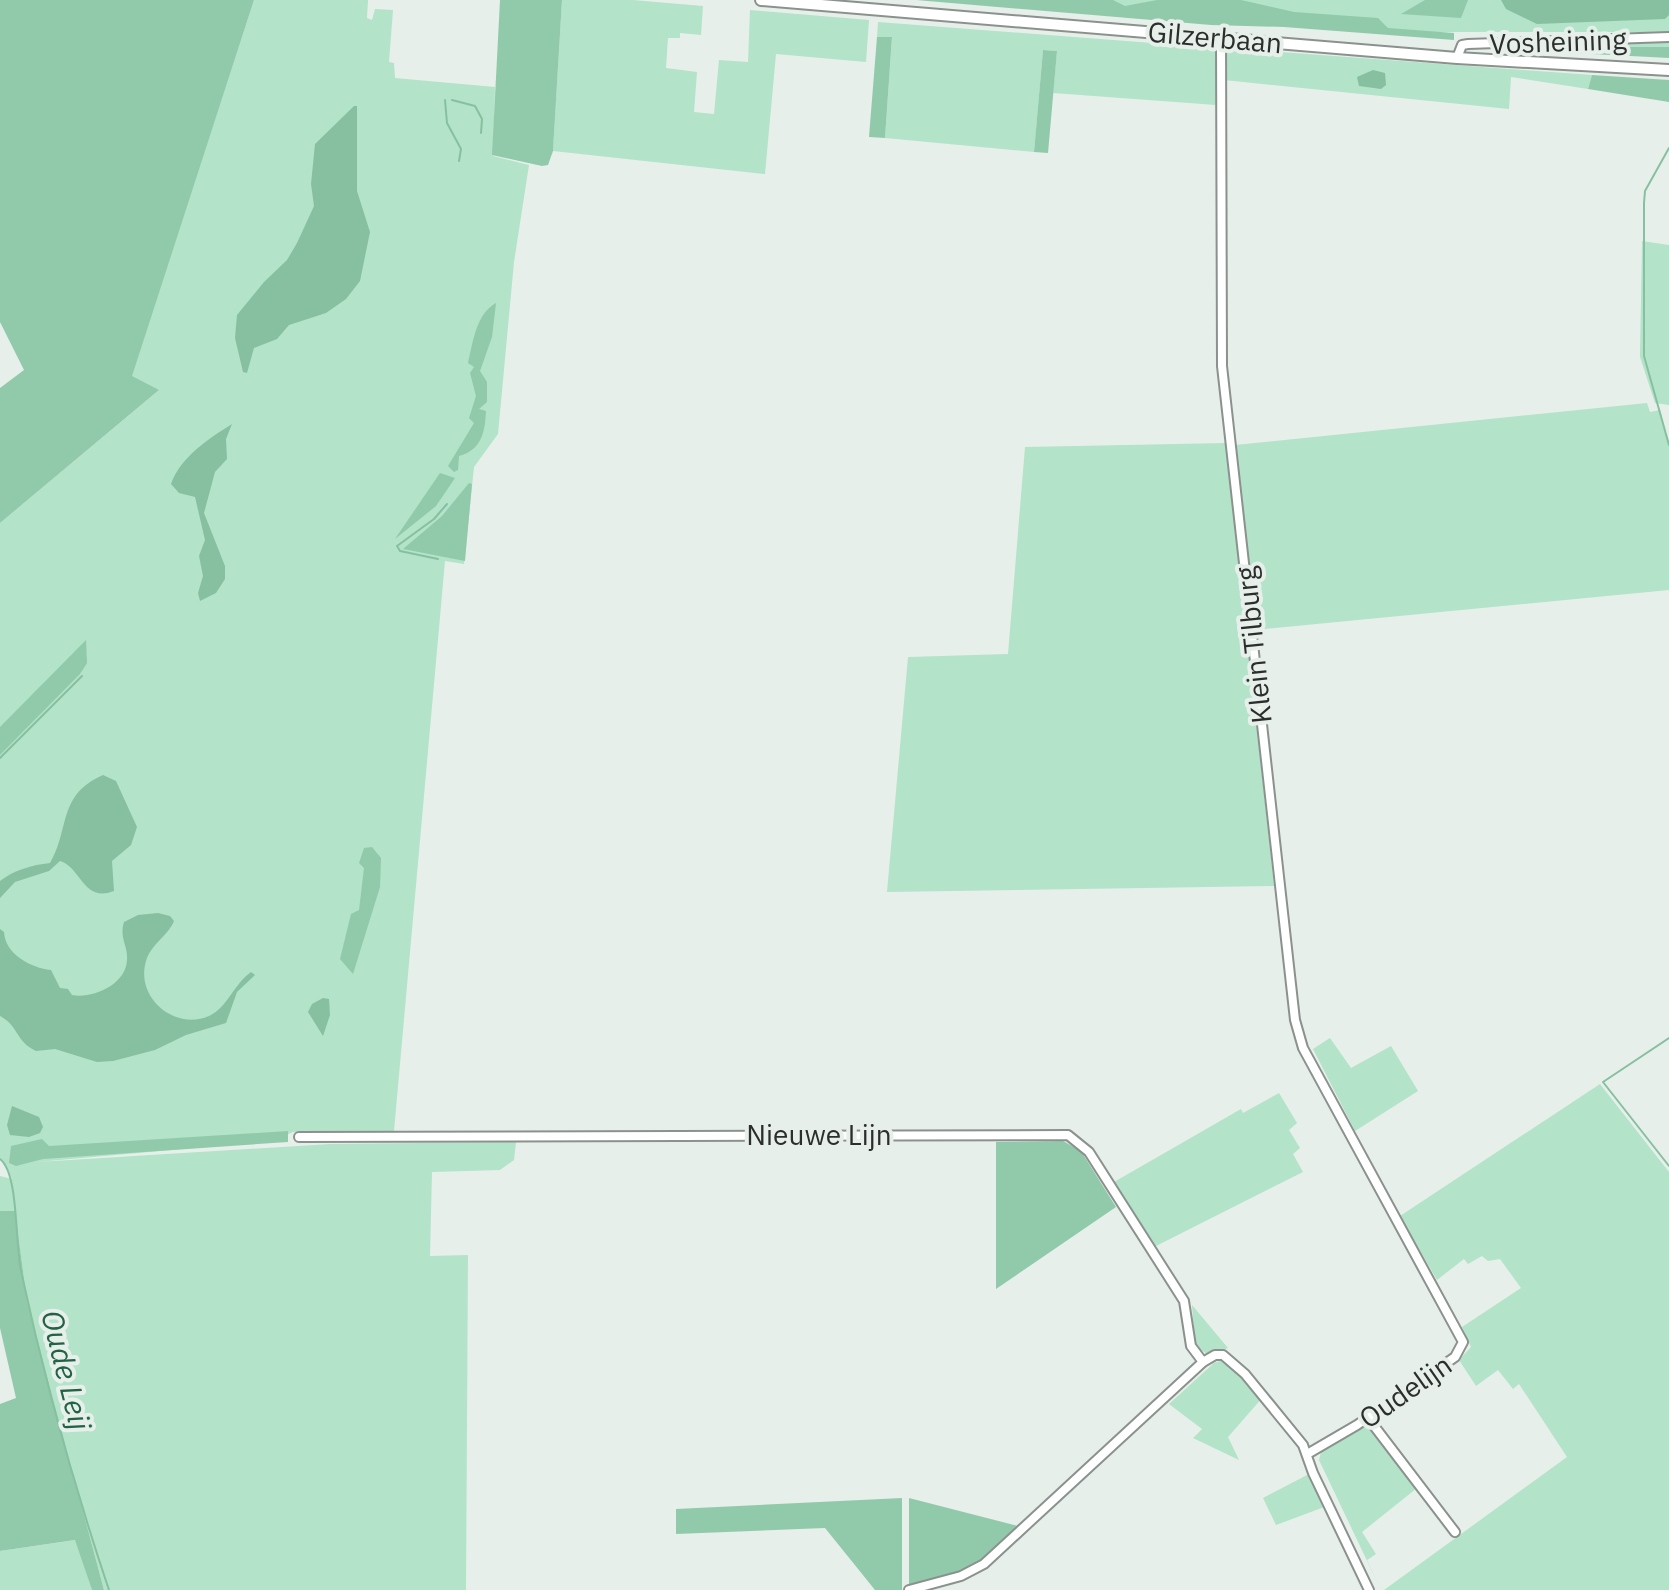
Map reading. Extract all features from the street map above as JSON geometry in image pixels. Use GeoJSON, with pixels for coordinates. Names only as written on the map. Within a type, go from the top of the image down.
{"type":"FeatureCollection","features":[{"type":"Feature","properties":{"kind":"street","name":"Gilzerbaan"},"geometry":{"type":"LineString","coordinates":[[761,0],[1457,58],[1669,70]]}},
{"type":"Feature","properties":{"kind":"street","name":"Vosheining"},"geometry":{"type":"LineString","coordinates":[[1457,58],[1462,45],[1468,44],[1669,37]]}},
{"type":"Feature","properties":{"kind":"street","name":"Klein Tilburg"},"geometry":{"type":"LineString","coordinates":[[1221,38],[1222,366],[1295,1020],[1303,1048],[1400,1225]]}},
{"type":"Feature","properties":{"kind":"street","name":"Nieuwe Lijn"},"geometry":{"type":"LineString","coordinates":[[299,1137],[1068,1135],[1089,1152],[1184,1301],[1191,1346],[1203,1362]]}},
{"type":"Feature","properties":{"kind":"street","name":"Oudelijn"},"geometry":{"type":"LineString","coordinates":[[1309,1453],[1368,1418],[1455,1357],[1463,1342],[1400,1225]]}},
{"type":"Feature","properties":{"kind":"street"},"geometry":{"type":"LineString","coordinates":[[909,1590],[961,1576],[996,1554],[1203,1362],[1215,1355],[1231,1361],[1285,1420],[1309,1453],[1313,1473],[1369,1590]]}},
{"type":"Feature","properties":{"kind":"street"},"geometry":{"type":"LineString","coordinates":[[1368,1418],[1455,1532]]}},
{"type":"Feature","properties":{"kind":"shaded area"},"geometry":{"type":"Polygon","coordinates":[[[0,0],[254,0],[132,376],[159,390],[0,523],[0,388],[24,370],[0,322],[0,0]]]}},
{"type":"Feature","properties":{"kind":"shaded area"},"geometry":{"type":"Polygon","coordinates":[[[254,0],[368,0],[367,18],[372,20],[375,9],[393,10],[389,62],[394,63],[395,78],[495,87],[493,156],[529,165],[514,262],[498,434],[474,467],[464,564],[445,561],[394,1131],[293,1132],[274,1141],[37,1162],[330,1144],[516,1142],[514,1160],[500,1170],[432,1172],[430,1256],[468,1255],[466,1590],[104,1590],[27,1301],[15,1212],[0,1211],[0,1176],[12,1179],[0,1158],[0,523],[158,391],[131,376],[254,0]]]}},
{"type":"Feature","properties":{"kind":"shaded area"},"geometry":{"type":"Polygon","coordinates":[[[500,0],[562,0],[553,151],[548,165],[492,155],[500,0]]]}},
{"type":"Feature","properties":{"kind":"shaded area"},"geometry":{"type":"Polygon","coordinates":[[[562,0],[633,0],[703,6],[701,35],[680,33],[680,38],[668,38],[666,68],[697,72],[694,112],[714,114],[719,60],[748,62],[750,10],[869,20],[866,62],[776,54],[765,174],[553,151],[562,0]]]}},
{"type":"Feature","properties":{"kind":"shaded area"},"geometry":{"type":"Polygon","coordinates":[[[916,0],[1113,0],[1125,6],[1157,0],[1241,0],[1294,12],[1378,18],[1388,28],[1454,33],[1454,40],[1284,27],[1211,25],[916,0]]]}},
{"type":"Feature","properties":{"kind":"shaded area"},"geometry":{"type":"Polygon","coordinates":[[[976,0],[1669,0],[1669,32],[1380,32],[976,0]]]}},
{"type":"Feature","properties":{"kind":"shaded area"},"geometry":{"type":"Polygon","coordinates":[[[1425,0],[1468,0],[1461,18],[1401,14],[1425,0]]]}},
{"type":"Feature","properties":{"kind":"shaded area"},"geometry":{"type":"Polygon","coordinates":[[[1501,0],[1669,0],[1669,15],[1665,19],[1537,24],[1506,9],[1501,0]]]}},
{"type":"Feature","properties":{"kind":"shaded area"},"geometry":{"type":"Polygon","coordinates":[[[878,22],[1217,48],[1216,105],[1053,93],[1057,51],[1043,50],[1034,152],[885,138],[892,38],[877,37],[878,22]]]}},
{"type":"Feature","properties":{"kind":"shaded area"},"geometry":{"type":"Polygon","coordinates":[[[877,37],[892,37],[885,138],[869,137],[877,37]]]}},
{"type":"Feature","properties":{"kind":"shaded area"},"geometry":{"type":"Polygon","coordinates":[[[1669,40],[1669,47],[1476,48],[1478,46],[1669,40]]]}},
{"type":"Feature","properties":{"kind":"shaded area"},"geometry":{"type":"Polygon","coordinates":[[[1487,47],[1669,47],[1669,58],[1476,48],[1487,47]]]}},
{"type":"Feature","properties":{"kind":"shaded area"},"geometry":{"type":"Polygon","coordinates":[[[1225,48],[1592,75],[1588,89],[1511,77],[1509,109],[1224,80],[1225,48]]]}},
{"type":"Feature","properties":{"kind":"shaded area"},"geometry":{"type":"Polygon","coordinates":[[[1043,50],[1057,51],[1048,153],[1034,152],[1043,50]]]}},
{"type":"Feature","properties":{"kind":"shaded area"},"geometry":{"type":"Polygon","coordinates":[[[1373,70],[1385,73],[1386,85],[1381,89],[1359,86],[1357,77],[1373,70]]]}},
{"type":"Feature","properties":{"kind":"shaded area"},"geometry":{"type":"Polygon","coordinates":[[[1592,75],[1669,80],[1669,102],[1588,89],[1592,75]]]}},
{"type":"Feature","properties":{"kind":"shaded area"},"geometry":{"type":"Polygon","coordinates":[[[357,106],[357,191],[370,232],[360,281],[346,299],[326,313],[289,325],[277,339],[254,348],[247,373],[243,372],[235,338],[237,315],[287,260],[297,243],[314,206],[311,184],[315,144],[357,106]]]}},
{"type":"Feature","properties":{"kind":"shaded area"},"geometry":{"type":"Polygon","coordinates":[[[1642,241],[1669,245],[1669,405],[1655,403],[1640,357],[1642,241]]]}},
{"type":"Feature","properties":{"kind":"shaded area"},"geometry":{"type":"Polygon","coordinates":[[[496,303],[492,337],[480,371],[487,382],[487,402],[479,409],[486,411],[483,432],[473,449],[459,456],[458,470],[454,472],[448,466],[474,423],[469,418],[476,396],[470,373],[474,367],[468,363],[474,338],[484,314],[496,303]]]}},
{"type":"Feature","properties":{"kind":"shaded area"},"geometry":{"type":"Polygon","coordinates":[[[1647,403],[1650,412],[1660,410],[1669,445],[1669,590],[1255,630],[1235,445],[1647,403]]]}},
{"type":"Feature","properties":{"kind":"shaded area"},"geometry":{"type":"Polygon","coordinates":[[[232,424],[226,439],[227,459],[215,472],[204,513],[225,566],[225,579],[216,593],[200,601],[198,593],[203,576],[199,556],[205,540],[195,497],[179,493],[171,484],[189,456],[232,424]]]}},
{"type":"Feature","properties":{"kind":"shaded area"},"geometry":{"type":"Polygon","coordinates":[[[1226,443],[1274,886],[887,892],[908,657],[1008,654],[1025,447],[1226,443]]]}},
{"type":"Feature","properties":{"kind":"shaded area"},"geometry":{"type":"Polygon","coordinates":[[[440,473],[455,478],[436,506],[395,539],[440,473]]]}},
{"type":"Feature","properties":{"kind":"shaded area"},"geometry":{"type":"Polygon","coordinates":[[[469,483],[472,484],[465,561],[403,549],[442,516],[469,483]]]}},
{"type":"Feature","properties":{"kind":"shaded area"},"geometry":{"type":"Polygon","coordinates":[[[86,640],[87,663],[80,674],[0,755],[0,727],[86,640]]]}},
{"type":"Feature","properties":{"kind":"shaded area"},"geometry":{"type":"Polygon","coordinates":[[[103,775],[116,781],[137,827],[131,845],[112,861],[114,891],[104,893],[89,889],[73,870],[60,861],[49,871],[15,882],[0,898],[0,881],[5,877],[50,863],[71,803],[88,783],[103,775]]]}},
{"type":"Feature","properties":{"kind":"shaded area"},"geometry":{"type":"Polygon","coordinates":[[[372,847],[381,858],[380,887],[353,974],[340,959],[351,914],[359,910],[364,868],[359,863],[364,848],[372,847]]]}},
{"type":"Feature","properties":{"kind":"shaded area"},"geometry":{"type":"Polygon","coordinates":[[[158,913],[170,916],[174,921],[146,961],[144,975],[152,999],[171,1015],[183,1019],[209,1016],[221,1007],[251,972],[255,975],[237,992],[226,1023],[186,1035],[155,1050],[97,1062],[55,1049],[36,1051],[24,1043],[11,1024],[0,1016],[0,929],[14,953],[35,966],[51,970],[60,988],[80,996],[107,988],[121,977],[127,960],[122,933],[124,922],[138,915],[158,913]]]}},
{"type":"Feature","properties":{"kind":"shaded area"},"geometry":{"type":"Polygon","coordinates":[[[323,998],[329,999],[330,1015],[323,1036],[308,1012],[312,1004],[323,998]]]}},
{"type":"Feature","properties":{"kind":"shaded area"},"geometry":{"type":"Polygon","coordinates":[[[1330,1038],[1351,1068],[1391,1046],[1418,1091],[1355,1131],[1313,1049],[1330,1038]]]}},
{"type":"Feature","properties":{"kind":"shaded area"},"geometry":{"type":"Polygon","coordinates":[[[1600,1084],[1669,1172],[1669,1590],[1384,1590],[1567,1457],[1519,1384],[1513,1389],[1498,1370],[1476,1386],[1459,1360],[1471,1347],[1462,1327],[1521,1288],[1500,1259],[1488,1261],[1482,1256],[1468,1264],[1464,1259],[1437,1280],[1400,1216],[1600,1084]]]}},
{"type":"Feature","properties":{"kind":"shaded area"},"geometry":{"type":"Polygon","coordinates":[[[1279,1093],[1297,1123],[1289,1130],[1300,1148],[1293,1154],[1303,1172],[1156,1246],[1114,1182],[1241,1109],[1243,1113],[1279,1093]]]}},
{"type":"Feature","properties":{"kind":"shaded area"},"geometry":{"type":"Polygon","coordinates":[[[12,1106],[39,1117],[43,1127],[40,1133],[29,1137],[10,1135],[7,1125],[12,1106]]]}},
{"type":"Feature","properties":{"kind":"shaded area"},"geometry":{"type":"Polygon","coordinates":[[[288,1131],[288,1142],[43,1159],[16,1166],[9,1163],[11,1146],[42,1139],[49,1146],[288,1131]]]}},
{"type":"Feature","properties":{"kind":"shaded area"},"geometry":{"type":"Polygon","coordinates":[[[1063,1141],[1081,1151],[1116,1207],[996,1289],[996,1142],[1063,1141]]]}},
{"type":"Feature","properties":{"kind":"shaded area"},"geometry":{"type":"Polygon","coordinates":[[[0,1211],[15,1211],[27,1301],[104,1590],[92,1590],[75,1540],[0,1551],[0,1404],[16,1398],[0,1328],[0,1211]]]}},
{"type":"Feature","properties":{"kind":"shaded area"},"geometry":{"type":"Polygon","coordinates":[[[1192,1305],[1228,1348],[1209,1355],[1195,1346],[1192,1305]]]}},
{"type":"Feature","properties":{"kind":"shaded area"},"geometry":{"type":"Polygon","coordinates":[[[1223,1360],[1263,1397],[1228,1437],[1239,1460],[1193,1438],[1202,1429],[1169,1404],[1214,1363],[1223,1360]]]}},
{"type":"Feature","properties":{"kind":"shaded area"},"geometry":{"type":"Polygon","coordinates":[[[1367,1424],[1417,1488],[1362,1532],[1376,1554],[1367,1560],[1381,1590],[1319,1460],[1321,1452],[1367,1424]]]}},
{"type":"Feature","properties":{"kind":"shaded area"},"geometry":{"type":"Polygon","coordinates":[[[1311,1473],[1327,1506],[1276,1525],[1263,1498],[1311,1473]]]}},
{"type":"Feature","properties":{"kind":"shaded area"},"geometry":{"type":"Polygon","coordinates":[[[902,1498],[902,1590],[875,1590],[825,1528],[676,1534],[676,1509],[902,1498]]]}},
{"type":"Feature","properties":{"kind":"shaded area"},"geometry":{"type":"Polygon","coordinates":[[[909,1498],[1022,1527],[971,1569],[909,1587],[909,1498]]]}},
{"type":"Feature","properties":{"kind":"shaded area"},"geometry":{"type":"Polygon","coordinates":[[[76,1540],[92,1590],[0,1590],[0,1551],[76,1540]]]}},
{"type":"Feature","properties":{"kind":"waterway"},"geometry":{"type":"LineString","coordinates":[[445,100],[447,123],[461,149],[459,161]]}},
{"type":"Feature","properties":{"kind":"waterway"},"geometry":{"type":"LineString","coordinates":[[452,100],[475,106],[482,119],[481,133]]}},
{"type":"Feature","properties":{"kind":"waterway"},"geometry":{"type":"LineString","coordinates":[[1669,148],[1645,191],[1644,203],[1644,356],[1669,445]]}},
{"type":"Feature","properties":{"kind":"waterway"},"geometry":{"type":"LineString","coordinates":[[438,559],[400,551],[397,546],[434,519],[447,504]]}},
{"type":"Feature","properties":{"kind":"waterway"},"geometry":{"type":"LineString","coordinates":[[0,758],[82,676]]}},
{"type":"Feature","properties":{"kind":"waterway"},"geometry":{"type":"LineString","coordinates":[[1669,1038],[1603,1082],[1669,1166]]}},
{"type":"Feature","properties":{"kind":"waterway","name":"Oude Leij"},"geometry":{"type":"LineString","coordinates":[[0,1159],[10,1179],[19,1260],[40,1351],[72,1472],[109,1590]]}}]}
